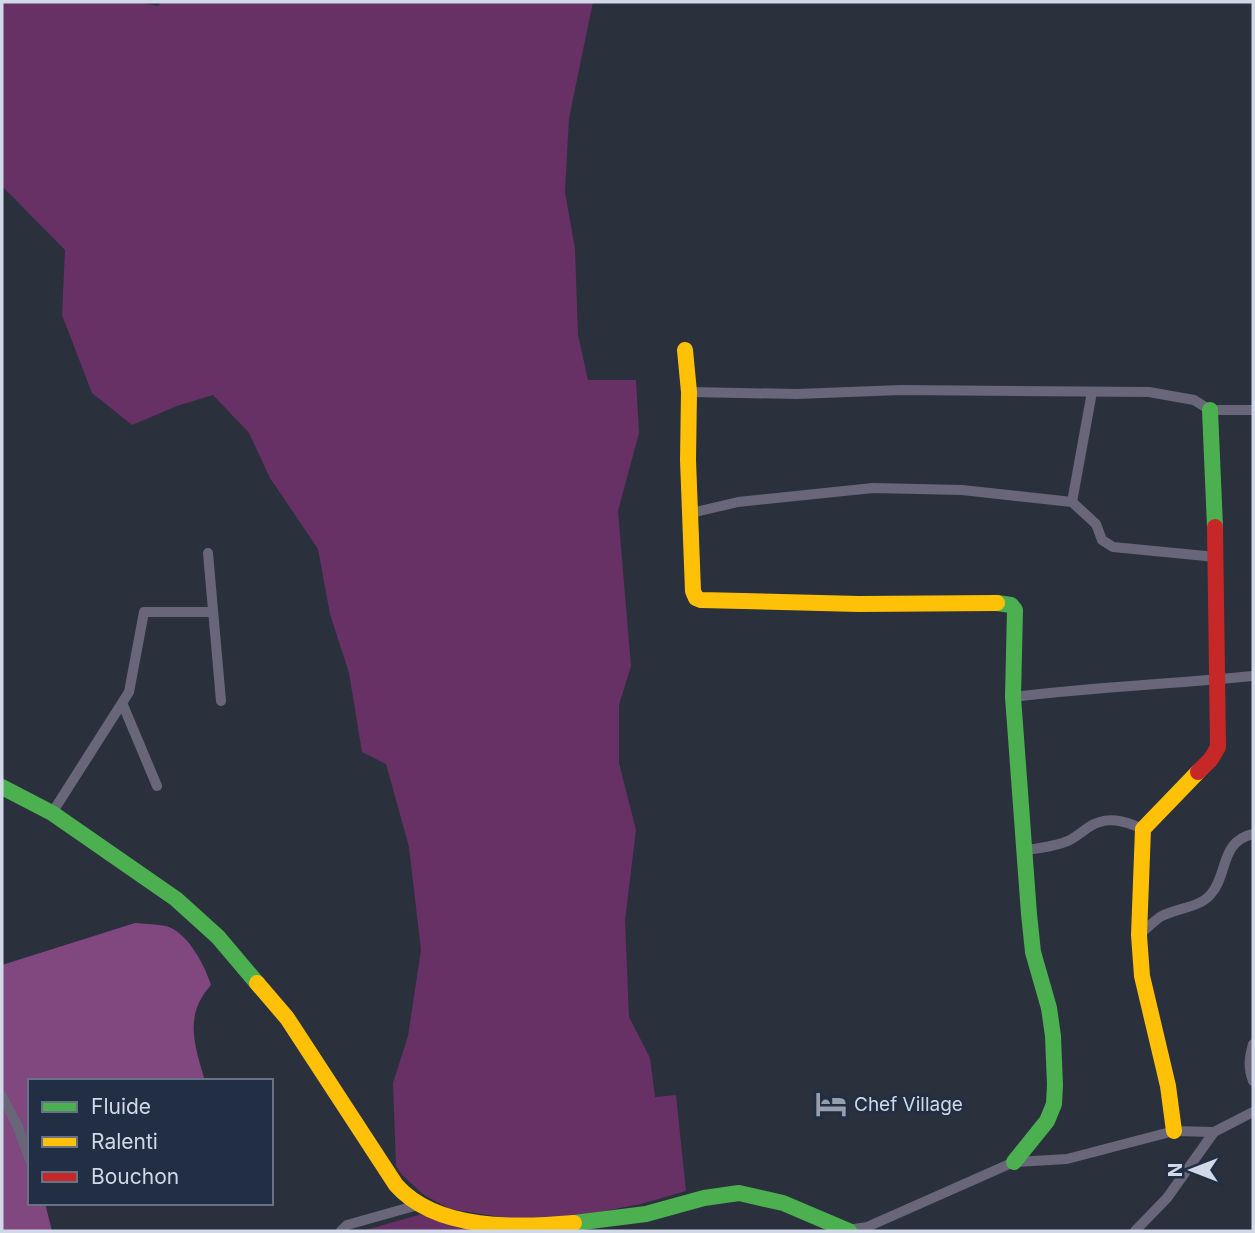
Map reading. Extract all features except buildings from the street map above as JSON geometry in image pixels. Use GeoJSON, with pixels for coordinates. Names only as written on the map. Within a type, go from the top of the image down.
{"type":"FeatureCollection","features":[{"type":"Feature","properties":{"kind":"street"},"geometry":{"type":"LineString","coordinates":[[685,350],[689,392],[688,460],[693,592],[696,598],[872,604],[1004,603],[1015,610],[1013,697],[1030,927],[1033,952],[1049,1008],[1055,1085],[1054,1104],[1047,1121],[1014,1163]]}},
{"type":"Feature","properties":{"kind":"street"},"geometry":{"type":"LineString","coordinates":[[689,392],[797,394],[901,390],[1171,395],[1194,400],[1210,410],[1253,410]]}},
{"type":"Feature","properties":{"kind":"street"},"geometry":{"type":"LineString","coordinates":[[1072,502],[1092,393]]}},
{"type":"Feature","properties":{"kind":"street"},"geometry":{"type":"LineString","coordinates":[[1174,1131],[1168,1086],[1142,976],[1139,935],[1143,829],[1211,760],[1218,747],[1216,557],[1210,410]]}},
{"type":"Feature","properties":{"kind":"street"},"geometry":{"type":"LineString","coordinates":[[691,513],[738,502],[873,488],[962,490],[1072,502],[1096,524],[1102,540],[1113,547],[1216,557]]}},
{"type":"Feature","properties":{"kind":"street"},"geometry":{"type":"LineString","coordinates":[[208,553],[221,701]]}},
{"type":"Feature","properties":{"kind":"street"},"geometry":{"type":"LineString","coordinates":[[52,814],[129,692],[144,612],[213,612]]}},
{"type":"Feature","properties":{"kind":"street"},"geometry":{"type":"LineString","coordinates":[[1013,697],[1066,690],[1218,681],[1253,676]]}},
{"type":"Feature","properties":{"kind":"street"},"geometry":{"type":"LineString","coordinates":[[123,705],[157,786]]}},
{"type":"Feature","properties":{"kind":"street"},"geometry":{"type":"LineString","coordinates":[[5,791],[52,814],[176,899],[218,937],[287,1017],[396,1185],[418,1206],[436,1213],[481,1224],[542,1227],[646,1214],[724,1194],[738,1193],[775,1201],[849,1231],[867,1227],[1014,1163],[1067,1159],[1174,1131],[1214,1132]]}},
{"type":"Feature","properties":{"kind":"street"},"geometry":{"type":"LineString","coordinates":[[1026,850],[1071,839],[1092,824],[1105,820],[1120,821],[1143,829]]}},
{"type":"Feature","properties":{"kind":"street"},"geometry":{"type":"LineString","coordinates":[[1139,935],[1162,916],[1207,898],[1214,891],[1233,846],[1245,836],[1253,834]]}},
{"type":"Feature","properties":{"kind":"street"},"geometry":{"type":"LineString","coordinates":[[1253,1044],[1249,1060],[1253,1081]]}},
{"type":"Feature","properties":{"kind":"street"},"geometry":{"type":"LineString","coordinates":[[2,1096],[28,1155]]}},
{"type":"Feature","properties":{"kind":"street"},"geometry":{"type":"LineString","coordinates":[[1135,1231],[1167,1198],[1214,1132],[1253,1112]]}},
{"type":"Feature","properties":{"kind":"street"},"geometry":{"type":"LineString","coordinates":[[341,1231],[347,1225],[418,1206]]}},
{"type":"Feature","properties":{"kind":"shaded area"},"geometry":{"type":"Polygon","coordinates":[[[2,2],[138,2],[158,6],[162,2],[593,2],[569,118],[565,192],[575,249],[578,335],[588,380],[636,380],[639,433],[618,511],[631,666],[619,705],[619,763],[636,830],[625,920],[629,1017],[650,1058],[655,1097],[676,1095],[686,1191],[641,1204],[572,1217],[506,1218],[450,1209],[424,1195],[396,1166],[393,1083],[408,1036],[421,950],[409,847],[386,764],[362,752],[349,673],[330,614],[318,549],[270,478],[249,433],[213,395],[177,406],[132,425],[92,393],[62,315],[65,250],[2,186],[2,2]]]}},
{"type":"Feature","properties":{"kind":"shaded area"},"geometry":{"type":"Polygon","coordinates":[[[135,923],[165,926],[176,931],[195,952],[211,985],[202,997],[194,1020],[195,1043],[204,1079],[28,1079],[28,1205],[46,1205],[52,1231],[2,1231],[2,965],[135,923]]]}},
{"type":"Feature","properties":{"kind":"shaded area"},"geometry":{"type":"Polygon","coordinates":[[[422,1214],[460,1228],[486,1231],[362,1231],[422,1214]]]}},
{"type":"Feature","properties":{"kind":"traffic: fast"},"geometry":{"type":"LineString","coordinates":[[1210,410],[1215,527]]}},
{"type":"Feature","properties":{"kind":"traffic: fast"},"geometry":{"type":"LineString","coordinates":[[997,603],[1011,605],[1015,610],[1013,697],[1029,914],[1033,952],[1049,1008],[1055,1085],[1054,1104],[1047,1121],[1014,1162]]}},
{"type":"Feature","properties":{"kind":"traffic: fast"},"geometry":{"type":"LineString","coordinates":[[2,787],[52,813],[176,899],[218,937],[257,983]]}},
{"type":"Feature","properties":{"kind":"traffic: fast"},"geometry":{"type":"LineString","coordinates":[[574,1223],[646,1214],[704,1198],[739,1193],[783,1203],[849,1231]]}},
{"type":"Feature","properties":{"kind":"traffic: slow"},"geometry":{"type":"LineString","coordinates":[[685,350],[689,392],[688,460],[693,591],[696,598],[859,604],[997,603]]}},
{"type":"Feature","properties":{"kind":"traffic: slow"},"geometry":{"type":"LineString","coordinates":[[1174,1131],[1168,1086],[1142,976],[1139,935],[1143,829],[1198,772]]}},
{"type":"Feature","properties":{"kind":"traffic: slow"},"geometry":{"type":"LineString","coordinates":[[257,983],[287,1018],[396,1185],[413,1200],[455,1219],[479,1223],[528,1226],[574,1223]]}},
{"type":"Feature","properties":{"kind":"traffic: jam"},"geometry":{"type":"LineString","coordinates":[[1198,772],[1218,747],[1215,527]]}},
{"type":"Feature","properties":{"kind":"place","name":"Chef Village"},"geometry":{"type":"Point","coordinates":[831,1104]}}]}
